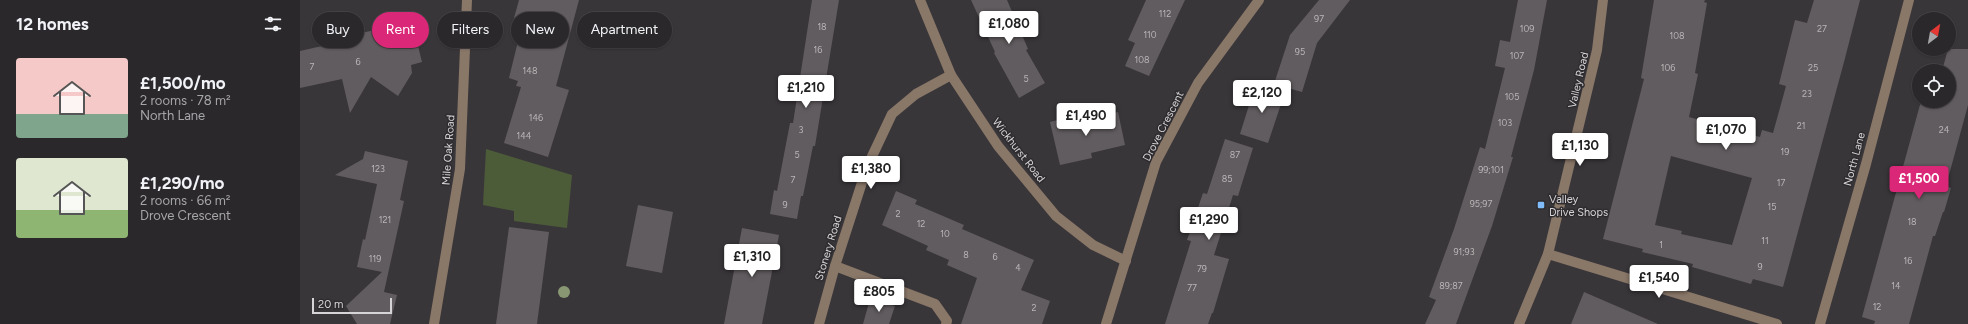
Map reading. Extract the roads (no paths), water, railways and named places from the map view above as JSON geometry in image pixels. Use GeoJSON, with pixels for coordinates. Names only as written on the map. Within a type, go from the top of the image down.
{"type":"FeatureCollection","features":[{"type":"Feature","properties":{"kind":"street","name":"Mile Oak Road"},"geometry":{"type":"LineString","coordinates":[[434,324],[460,169],[467,0]]}},
{"type":"Feature","properties":{"kind":"street","name":"Wickhurst Road"},"geometry":{"type":"LineString","coordinates":[[920,0],[951,75],[998,146],[1056,216],[1093,245],[1126,261]]}},
{"type":"Feature","properties":{"kind":"street","name":"Drove Crescent"},"geometry":{"type":"LineString","coordinates":[[1106,324],[1156,162],[1198,83],[1259,0]]}},
{"type":"Feature","properties":{"kind":"street","name":"Valley Road"},"geometry":{"type":"LineString","coordinates":[[1519,324],[1548,254],[1597,50],[1602,0]]}},
{"type":"Feature","properties":{"kind":"street","name":"North Lane"},"geometry":{"type":"LineString","coordinates":[[1820,324],[1866,164],[1909,0]]}},
{"type":"Feature","properties":{"kind":"street","name":"Stonery Road"},"geometry":{"type":"LineString","coordinates":[[819,324],[834,266],[867,167],[892,114],[916,94],[951,75]]}},
{"type":"Feature","properties":{"kind":"street"},"geometry":{"type":"LineString","coordinates":[[1548,254],[1777,324]]}},
{"type":"Feature","properties":{"kind":"street"},"geometry":{"type":"LineString","coordinates":[[834,266],[936,304],[947,321],[946,324]]}},
{"type":"Feature","properties":{"kind":"place","name":"Valley Drive Shops"},"geometry":{"type":"Point","coordinates":[1541,205]}}]}
